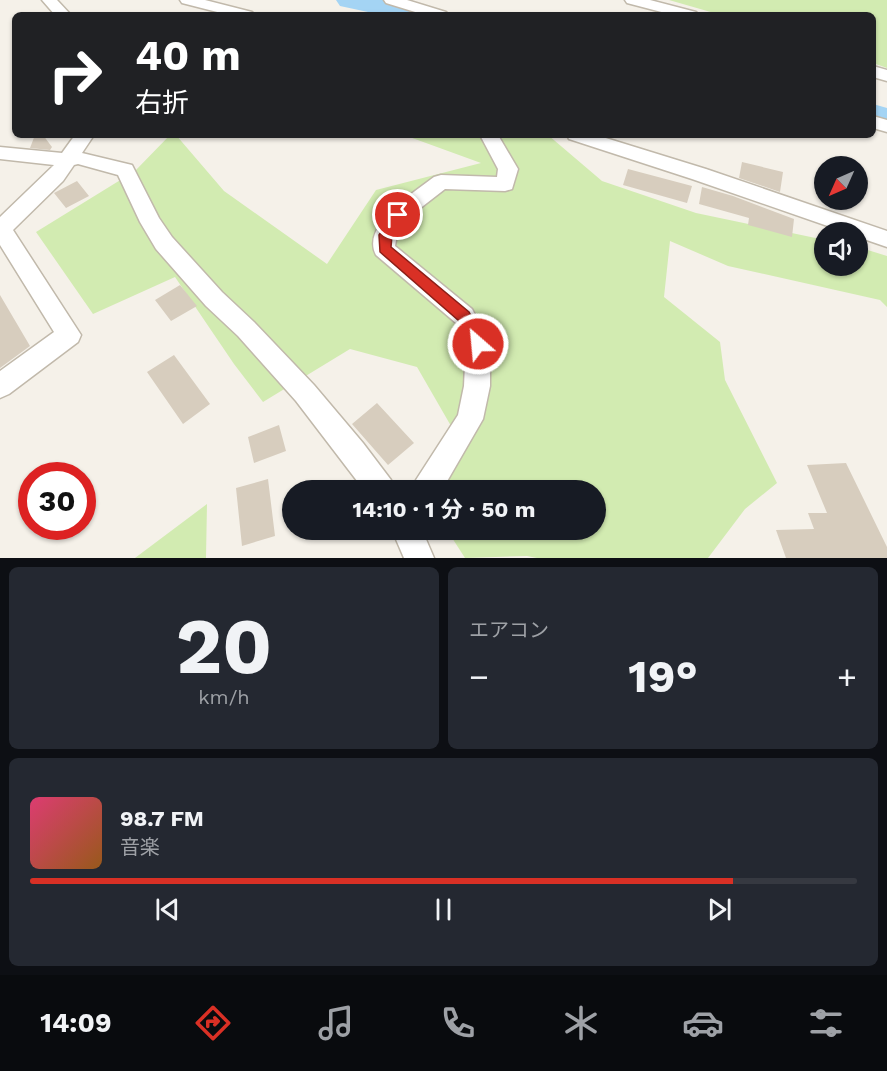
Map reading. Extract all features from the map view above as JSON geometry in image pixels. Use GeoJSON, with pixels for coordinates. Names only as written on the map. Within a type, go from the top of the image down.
{"type":"FeatureCollection","features":[{"type":"Feature","properties":{"kind":"street"},"geometry":{"type":"LineString","coordinates":[[49,0],[60,12]]}},
{"type":"Feature","properties":{"kind":"street"},"geometry":{"type":"LineString","coordinates":[[187,0],[235,12]]}},
{"type":"Feature","properties":{"kind":"street"},"geometry":{"type":"LineString","coordinates":[[391,0],[431,12]]}},
{"type":"Feature","properties":{"kind":"street"},"geometry":{"type":"LineString","coordinates":[[632,0],[679,12]]}},
{"type":"Feature","properties":{"kind":"street"},"geometry":{"type":"LineString","coordinates":[[0,386],[69,335],[0,229],[56,176],[83,138]]}},
{"type":"Feature","properties":{"kind":"street"},"geometry":{"type":"LineString","coordinates":[[432,480],[471,419],[477,386],[478,344],[464,316],[384,249],[386,235],[398,215],[441,182],[505,184],[508,169],[491,138]]}},
{"type":"Feature","properties":{"kind":"street"},"geometry":{"type":"LineString","coordinates":[[591,138],[887,238]]}},
{"type":"Feature","properties":{"kind":"street"},"geometry":{"type":"LineString","coordinates":[[0,153],[67,160],[78,158],[125,170],[150,222],[164,243],[214,299],[246,329],[305,393],[373,480]]}},
{"type":"Feature","properties":{"kind":"street"},"geometry":{"type":"LineString","coordinates":[[411,540],[419,558]]}},
{"type":"Feature","properties":{"kind":"green space"},"geometry":{"type":"Polygon","coordinates":[[[669,0],[887,0],[887,68],[876,64],[876,12],[711,12],[669,0]]]}},
{"type":"Feature","properties":{"kind":"green space"},"geometry":{"type":"Polygon","coordinates":[[[167,138],[179,138],[224,191],[327,264],[376,190],[481,163],[412,138],[552,138],[602,181],[696,213],[814,238],[814,276],[868,276],[868,250],[887,256],[887,307],[880,300],[728,266],[670,241],[664,297],[720,342],[725,380],[777,483],[745,509],[708,558],[537,558],[527,556],[465,558],[453,540],[606,540],[606,480],[421,480],[451,426],[417,367],[350,349],[263,402],[234,364],[175,277],[93,314],[36,232],[135,171],[167,138]]]}},
{"type":"Feature","properties":{"kind":"green space"},"geometry":{"type":"Polygon","coordinates":[[[207,504],[206,558],[135,558],[207,504]]]}},
{"type":"Feature","properties":{"kind":"building"},"geometry":{"type":"Polygon","coordinates":[[[34,138],[45,138],[52,147],[50,150],[30,148],[34,138]]]}},
{"type":"Feature","properties":{"kind":"building"},"geometry":{"type":"Polygon","coordinates":[[[742,162],[783,172],[780,192],[739,178],[742,162]]]}},
{"type":"Feature","properties":{"kind":"building"},"geometry":{"type":"Polygon","coordinates":[[[628,169],[692,186],[687,203],[623,185],[628,169]]]}},
{"type":"Feature","properties":{"kind":"building"},"geometry":{"type":"Polygon","coordinates":[[[77,181],[89,196],[66,208],[54,193],[77,181]]]}},
{"type":"Feature","properties":{"kind":"building"},"geometry":{"type":"Polygon","coordinates":[[[702,187],[794,219],[792,237],[748,225],[749,218],[699,204],[702,187]]]}},
{"type":"Feature","properties":{"kind":"building"},"geometry":{"type":"Polygon","coordinates":[[[180,285],[197,306],[171,321],[155,300],[180,285]]]}},
{"type":"Feature","properties":{"kind":"building"},"geometry":{"type":"Polygon","coordinates":[[[0,295],[30,346],[0,368],[0,295]]]}},
{"type":"Feature","properties":{"kind":"building"},"geometry":{"type":"Polygon","coordinates":[[[174,355],[210,404],[183,424],[147,372],[174,355]]]}},
{"type":"Feature","properties":{"kind":"building"},"geometry":{"type":"Polygon","coordinates":[[[377,403],[414,443],[388,465],[352,424],[377,403]]]}},
{"type":"Feature","properties":{"kind":"building"},"geometry":{"type":"Polygon","coordinates":[[[279,425],[286,451],[254,463],[248,437],[279,425]]]}},
{"type":"Feature","properties":{"kind":"building"},"geometry":{"type":"Polygon","coordinates":[[[846,463],[887,547],[887,558],[786,558],[776,530],[814,529],[808,513],[827,513],[807,465],[846,463]]]}},
{"type":"Feature","properties":{"kind":"building"},"geometry":{"type":"Polygon","coordinates":[[[268,479],[275,536],[242,546],[236,488],[268,479]]]}},
{"type":"Feature","properties":{"kind":"waterway"},"geometry":{"type":"LineString","coordinates":[[350,0],[408,12]]}},
{"type":"Feature","properties":{"kind":"waterway"},"geometry":{"type":"LineString","coordinates":[[876,116],[887,119]]}},
{"type":"Feature","properties":{"kind":"route"},"geometry":{"type":"LineString","coordinates":[[398,215],[386,235],[384,249],[464,316],[478,344]]}}]}
